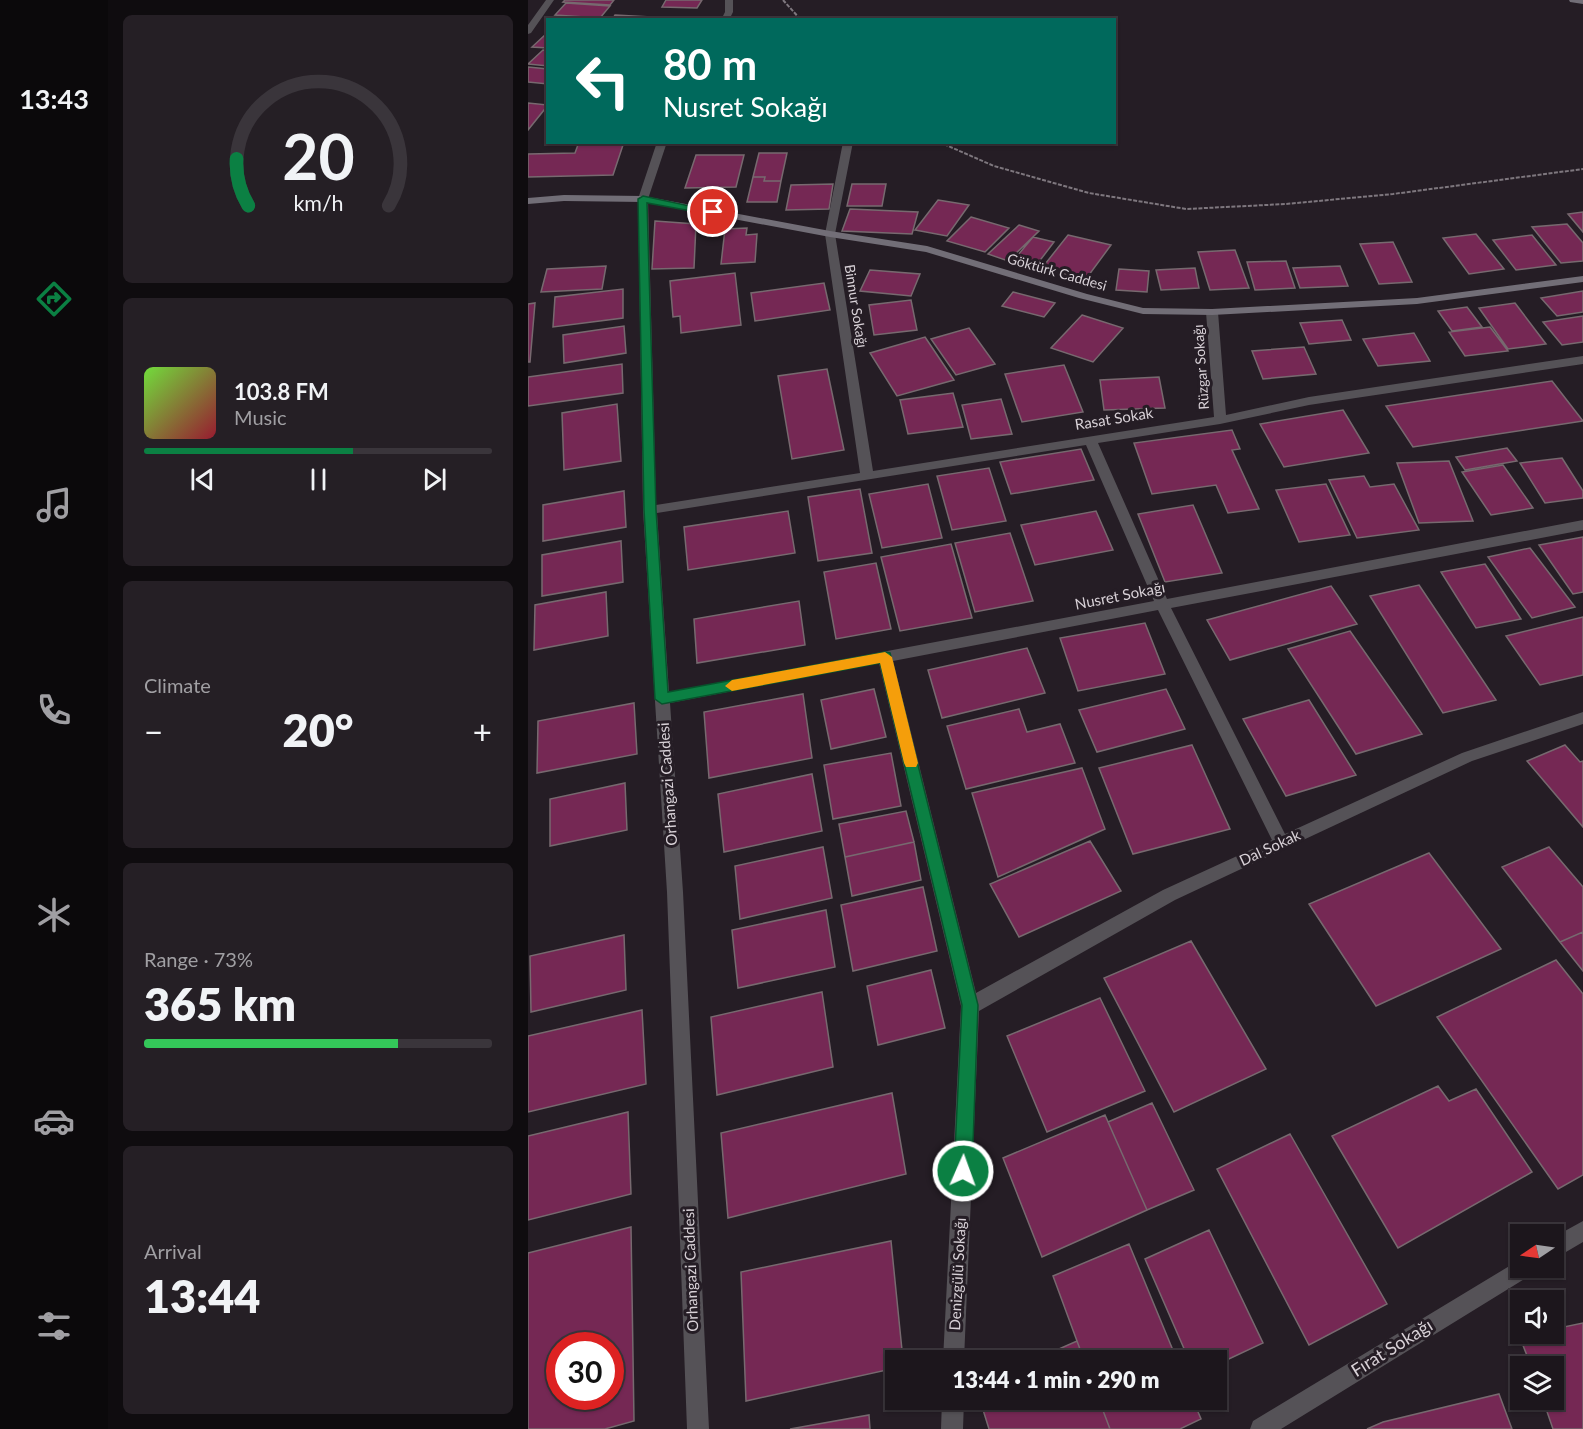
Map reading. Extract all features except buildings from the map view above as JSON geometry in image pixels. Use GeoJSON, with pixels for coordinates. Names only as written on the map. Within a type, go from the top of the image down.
{"type":"FeatureCollection","features":[{"type":"Feature","properties":{"kind":"street"},"geometry":{"type":"LineString","coordinates":[[528,30],[550,0]]}},
{"type":"Feature","properties":{"kind":"street"},"geometry":{"type":"LineString","coordinates":[[726,18],[729,12],[729,0]]}},
{"type":"Feature","properties":{"kind":"street"},"geometry":{"type":"LineString","coordinates":[[1573,0],[1583,2]]}},
{"type":"Feature","properties":{"kind":"street","name":"Orhangazi Caddesi"},"geometry":{"type":"LineString","coordinates":[[661,144],[643,199],[650,510],[675,904],[698,1429]]}},
{"type":"Feature","properties":{"kind":"street","name":"Binnur Sokağı"},"geometry":{"type":"LineString","coordinates":[[848,144],[830,234],[867,474]]}},
{"type":"Feature","properties":{"kind":"street","name":"Göktürk Caddesi"},"geometry":{"type":"LineString","coordinates":[[528,201],[564,198],[643,199],[830,234],[927,249],[1083,296],[1143,311],[1212,312],[1417,301],[1583,279]]}},
{"type":"Feature","properties":{"kind":"street","name":"Rüzgar Sokağı"},"geometry":{"type":"LineString","coordinates":[[1212,312],[1220,420]]}},
{"type":"Feature","properties":{"kind":"street","name":"Rasat Sokak"},"geometry":{"type":"LineString","coordinates":[[650,510],[1220,420],[1309,401],[1583,360]]}},
{"type":"Feature","properties":{"kind":"street"},"geometry":{"type":"LineString","coordinates":[[1090,440],[1162,604],[1282,843]]}},
{"type":"Feature","properties":{"kind":"street","name":"Nusret Sokağı"},"geometry":{"type":"LineString","coordinates":[[662,699],[1583,525]]}},
{"type":"Feature","properties":{"kind":"street","name":"Denizgülü Sokağı"},"geometry":{"type":"LineString","coordinates":[[885,657],[970,1005],[954,1350]]}},
{"type":"Feature","properties":{"kind":"street","name":"Dal Sokak"},"geometry":{"type":"LineString","coordinates":[[970,1005],[1169,895],[1467,757],[1583,718]]}},
{"type":"Feature","properties":{"kind":"street"},"geometry":{"type":"LineString","coordinates":[[1564,1243],[1583,1231]]}},
{"type":"Feature","properties":{"kind":"street","name":"Fırat Sokağı"},"geometry":{"type":"LineString","coordinates":[[1261,1429],[1510,1277]]}},
{"type":"Feature","properties":{"kind":"street"},"geometry":{"type":"LineString","coordinates":[[951,1429],[952,1410]]}},
{"type":"Feature","properties":{"kind":"path"},"geometry":{"type":"LineString","coordinates":[[783,0],[799,18]]}},
{"type":"Feature","properties":{"kind":"path"},"geometry":{"type":"LineString","coordinates":[[944,144],[994,166],[1089,193],[1186,209],[1286,204],[1393,194],[1583,169]]}},
{"type":"Feature","properties":{"kind":"slow traffic"},"geometry":{"type":"LineString","coordinates":[[732,686],[885,657],[911,763]]}},
{"type":"Feature","properties":{"kind":"route"},"geometry":{"type":"LineString","coordinates":[[713,212],[643,199],[650,510],[662,699],[885,657],[970,1005],[963,1171]]}}]}
